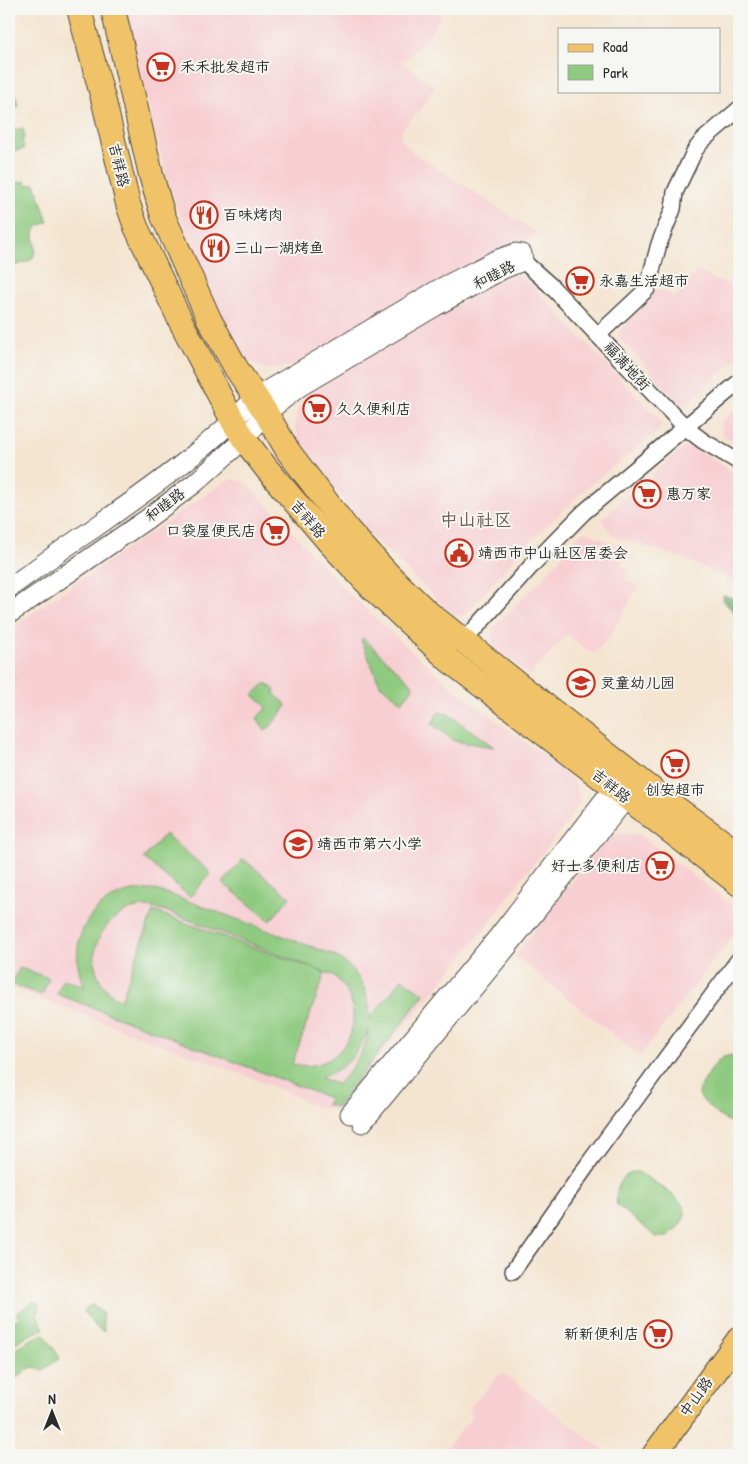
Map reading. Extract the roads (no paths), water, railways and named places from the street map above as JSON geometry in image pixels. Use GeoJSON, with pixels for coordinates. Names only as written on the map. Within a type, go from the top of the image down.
{"type":"FeatureCollection","features":[{"type":"Feature","properties":{"kind":"main road","name":"吉祥路"},"geometry":{"type":"LineString","coordinates":[[79,9],[131,211],[147,253],[238,430],[267,469],[328,542],[372,588],[454,643],[496,666],[739,884]]}},
{"type":"Feature","properties":{"kind":"main road","name":"吉祥路"},"geometry":{"type":"LineString","coordinates":[[113,9],[151,175],[163,216],[209,319],[236,368],[261,405],[288,451],[348,530],[454,643],[462,672],[627,784],[739,854]]}},
{"type":"Feature","properties":{"kind":"main road"},"geometry":{"type":"LineString","coordinates":[[483,687],[496,666]]}},
{"type":"Feature","properties":{"kind":"main road","name":"中山路"},"geometry":{"type":"LineString","coordinates":[[654,1455],[739,1338]]}},
{"type":"Feature","properties":{"kind":"main road","name":"中山路"},"geometry":{"type":"LineString","coordinates":[[673,1455],[739,1366]]}},
{"type":"Feature","properties":{"kind":"street"},"geometry":{"type":"LineString","coordinates":[[598,335],[647,289],[659,244],[672,209],[675,192],[695,150],[739,109]]}},
{"type":"Feature","properties":{"kind":"street","name":"和睦路"},"geometry":{"type":"LineString","coordinates":[[9,614],[147,519],[195,482],[261,405],[300,387],[436,306],[523,260]]}},
{"type":"Feature","properties":{"kind":"street","name":"福满地街"},"geometry":{"type":"LineString","coordinates":[[523,260],[550,284],[686,428],[704,442],[739,462]]}},
{"type":"Feature","properties":{"kind":"street"},"geometry":{"type":"LineString","coordinates":[[454,643],[584,512],[739,382]]}},
{"type":"Feature","properties":{"kind":"street","name":"和睦路"},"geometry":{"type":"LineString","coordinates":[[9,588],[183,463],[238,430]]}},
{"type":"Feature","properties":{"kind":"street"},"geometry":{"type":"LineString","coordinates":[[356,1119],[498,937],[627,784]]}},
{"type":"Feature","properties":{"kind":"street"},"geometry":{"type":"LineString","coordinates":[[514,1271],[591,1160],[739,959]]}},
{"type":"Feature","properties":{"kind":"place","name":"禾禾批发超市"},"geometry":{"type":"Point","coordinates":[161,67]}},
{"type":"Feature","properties":{"kind":"place","name":"百味烤肉"},"geometry":{"type":"Point","coordinates":[204,215]}},
{"type":"Feature","properties":{"kind":"place","name":"三山一湖烤鱼"},"geometry":{"type":"Point","coordinates":[215,248]}},
{"type":"Feature","properties":{"kind":"place","name":"永嘉生活超市"},"geometry":{"type":"Point","coordinates":[580,281]}},
{"type":"Feature","properties":{"kind":"place","name":"久久便利店"},"geometry":{"type":"Point","coordinates":[317,409]}},
{"type":"Feature","properties":{"kind":"place","name":"惠万家"},"geometry":{"type":"Point","coordinates":[647,494]}},
{"type":"Feature","properties":{"kind":"place","name":"口袋屋便民店"},"geometry":{"type":"Point","coordinates":[275,531]}},
{"type":"Feature","properties":{"kind":"place","name":"靖西市中山社区居委会"},"geometry":{"type":"Point","coordinates":[459,553]}},
{"type":"Feature","properties":{"kind":"place","name":"灵童幼儿园"},"geometry":{"type":"Point","coordinates":[581,683]}},
{"type":"Feature","properties":{"kind":"place","name":"创安超市"},"geometry":{"type":"Point","coordinates":[675,764]}},
{"type":"Feature","properties":{"kind":"place","name":"靖西市第六小学"},"geometry":{"type":"Point","coordinates":[298,844]}},
{"type":"Feature","properties":{"kind":"place","name":"好士多便利店"},"geometry":{"type":"Point","coordinates":[660,866]}},
{"type":"Feature","properties":{"kind":"place","name":"新新便利店"},"geometry":{"type":"Point","coordinates":[658,1334]}},
{"type":"Feature","properties":{"kind":"district","name":"中山社区"},"geometry":{"type":"Point","coordinates":[476,520]}}]}
